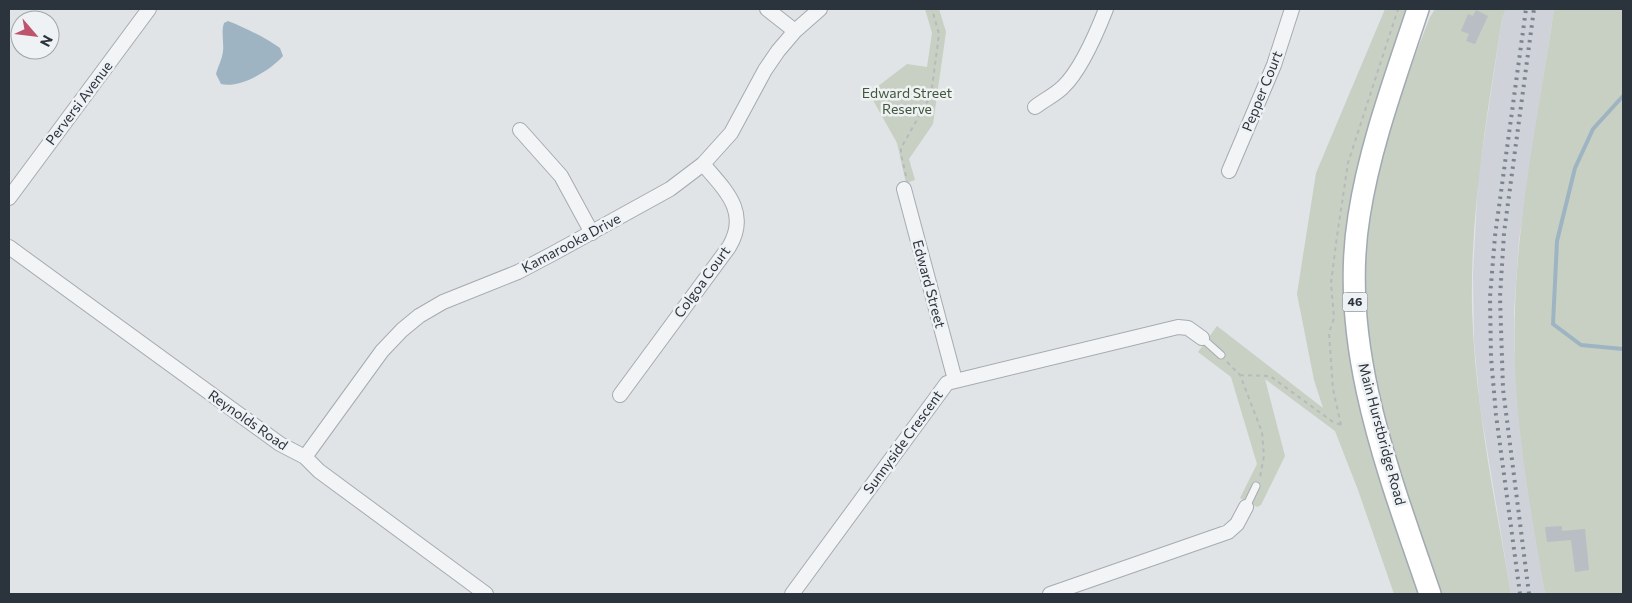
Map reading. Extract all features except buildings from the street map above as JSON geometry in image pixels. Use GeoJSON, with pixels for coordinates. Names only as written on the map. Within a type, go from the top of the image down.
{"type":"FeatureCollection","features":[{"type":"Feature","properties":{"kind":"main road","name":"Main Hurstbridge Road"},"geometry":{"type":"LineString","coordinates":[[1418,9],[1368,173],[1357,230],[1354,284],[1359,340],[1369,397],[1393,481],[1430,594]]}},
{"type":"Feature","properties":{"kind":"street","name":"Perversi Avenue"},"geometry":{"type":"LineString","coordinates":[[9,198],[149,9]]}},
{"type":"Feature","properties":{"kind":"street"},"geometry":{"type":"LineString","coordinates":[[767,9],[795,31]]}},
{"type":"Feature","properties":{"kind":"street","name":"Kamarooka Drive"},"geometry":{"type":"LineString","coordinates":[[305,457],[388,343],[410,322],[443,302],[518,272],[592,233],[670,189],[704,164],[731,132],[768,65],[795,31],[820,9]]}},
{"type":"Feature","properties":{"kind":"street"},"geometry":{"type":"LineString","coordinates":[[1035,107],[1059,90],[1071,78],[1081,62],[1106,9]]}},
{"type":"Feature","properties":{"kind":"street","name":"Pepper Court"},"geometry":{"type":"LineString","coordinates":[[1228,171],[1274,65],[1292,9]]}},
{"type":"Feature","properties":{"kind":"street"},"geometry":{"type":"LineString","coordinates":[[520,130],[561,176],[592,233]]}},
{"type":"Feature","properties":{"kind":"street","name":"Colgoa Court"},"geometry":{"type":"LineString","coordinates":[[620,395],[734,235],[737,218],[733,203],[704,164]]}},
{"type":"Feature","properties":{"kind":"street","name":"Edward Street"},"geometry":{"type":"LineString","coordinates":[[905,189],[955,380]]}},
{"type":"Feature","properties":{"kind":"street","name":"Reynolds Road"},"geometry":{"type":"LineString","coordinates":[[9,247],[264,432],[305,457],[318,471],[486,594]]}},
{"type":"Feature","properties":{"kind":"street","name":"Sunnyside Crescent"},"geometry":{"type":"LineString","coordinates":[[792,594],[945,384],[955,380],[1178,327],[1190,330],[1202,338]]}},
{"type":"Feature","properties":{"kind":"street"},"geometry":{"type":"LineString","coordinates":[[1050,594],[1228,532],[1237,524],[1245,507]]}},
{"type":"Feature","properties":{"kind":"lane"},"geometry":{"type":"LineString","coordinates":[[1202,338],[1221,355]]}},
{"type":"Feature","properties":{"kind":"lane"},"geometry":{"type":"LineString","coordinates":[[1245,507],[1256,486]]}},
{"type":"Feature","properties":{"kind":"path"},"geometry":{"type":"LineString","coordinates":[[905,189],[901,150],[931,95],[939,34],[932,9]]}},
{"type":"Feature","properties":{"kind":"path"},"geometry":{"type":"LineString","coordinates":[[1221,355],[1240,375],[1262,432],[1264,443],[1263,467],[1256,486]]}},
{"type":"Feature","properties":{"kind":"path"},"geometry":{"type":"LineString","coordinates":[[1240,375],[1270,376],[1333,422],[1341,425]]}},
{"type":"Feature","properties":{"kind":"shaded area"},"geometry":{"type":"Polygon","coordinates":[[[1506,9],[1554,9],[1519,240],[1514,311],[1514,345],[1522,446],[1545,594],[1511,594],[1480,407],[1474,341],[1473,275],[1478,179],[1502,19],[1506,9]]]}},
{"type":"Feature","properties":{"kind":"green space","name":"Edward Street Reserve"},"geometry":{"type":"Polygon","coordinates":[[[925,9],[939,9],[946,32],[933,124],[909,159],[915,180],[906,183],[897,143],[869,93],[907,64],[927,67],[932,33],[925,9]]]}},
{"type":"Feature","properties":{"kind":"green space"},"geometry":{"type":"Polygon","coordinates":[[[1385,9],[1408,9],[1350,209],[1345,256],[1420,594],[1394,594],[1358,490],[1335,431],[1265,379],[1285,456],[1261,505],[1257,507],[1240,498],[1257,464],[1231,377],[1198,352],[1217,326],[1323,408],[1314,380],[1297,294],[1316,173],[1385,9]]]}},
{"type":"Feature","properties":{"kind":"green space"},"geometry":{"type":"Polygon","coordinates":[[[1435,9],[1506,9],[1502,19],[1481,163],[1474,236],[1472,309],[1481,417],[1511,594],[1440,594],[1395,459],[1373,366],[1366,318],[1365,271],[1368,223],[1378,170],[1401,93],[1430,17],[1435,9]]]}},
{"type":"Feature","properties":{"kind":"green space"},"geometry":{"type":"Polygon","coordinates":[[[1554,9],[1623,9],[1623,594],[1545,594],[1522,452],[1514,345],[1517,271],[1530,158],[1554,9]]]}},
{"type":"Feature","properties":{"kind":"water"},"geometry":{"type":"Polygon","coordinates":[[[228,21],[274,44],[280,48],[283,56],[271,67],[255,77],[237,84],[221,84],[216,74],[223,51],[223,26],[228,21]]]}},
{"type":"Feature","properties":{"kind":"waterway"},"geometry":{"type":"LineString","coordinates":[[1623,96],[1593,129],[1575,168],[1557,241],[1553,324],[1581,345],[1623,349]]}},
{"type":"Feature","properties":{"kind":"railway"},"geometry":{"type":"LineString","coordinates":[[1520,594],[1496,415],[1491,357],[1490,297],[1495,236],[1526,9]]}},
{"type":"Feature","properties":{"kind":"railway"},"geometry":{"type":"LineString","coordinates":[[1529,594],[1503,389],[1500,297],[1504,233],[1534,9]]}}]}
